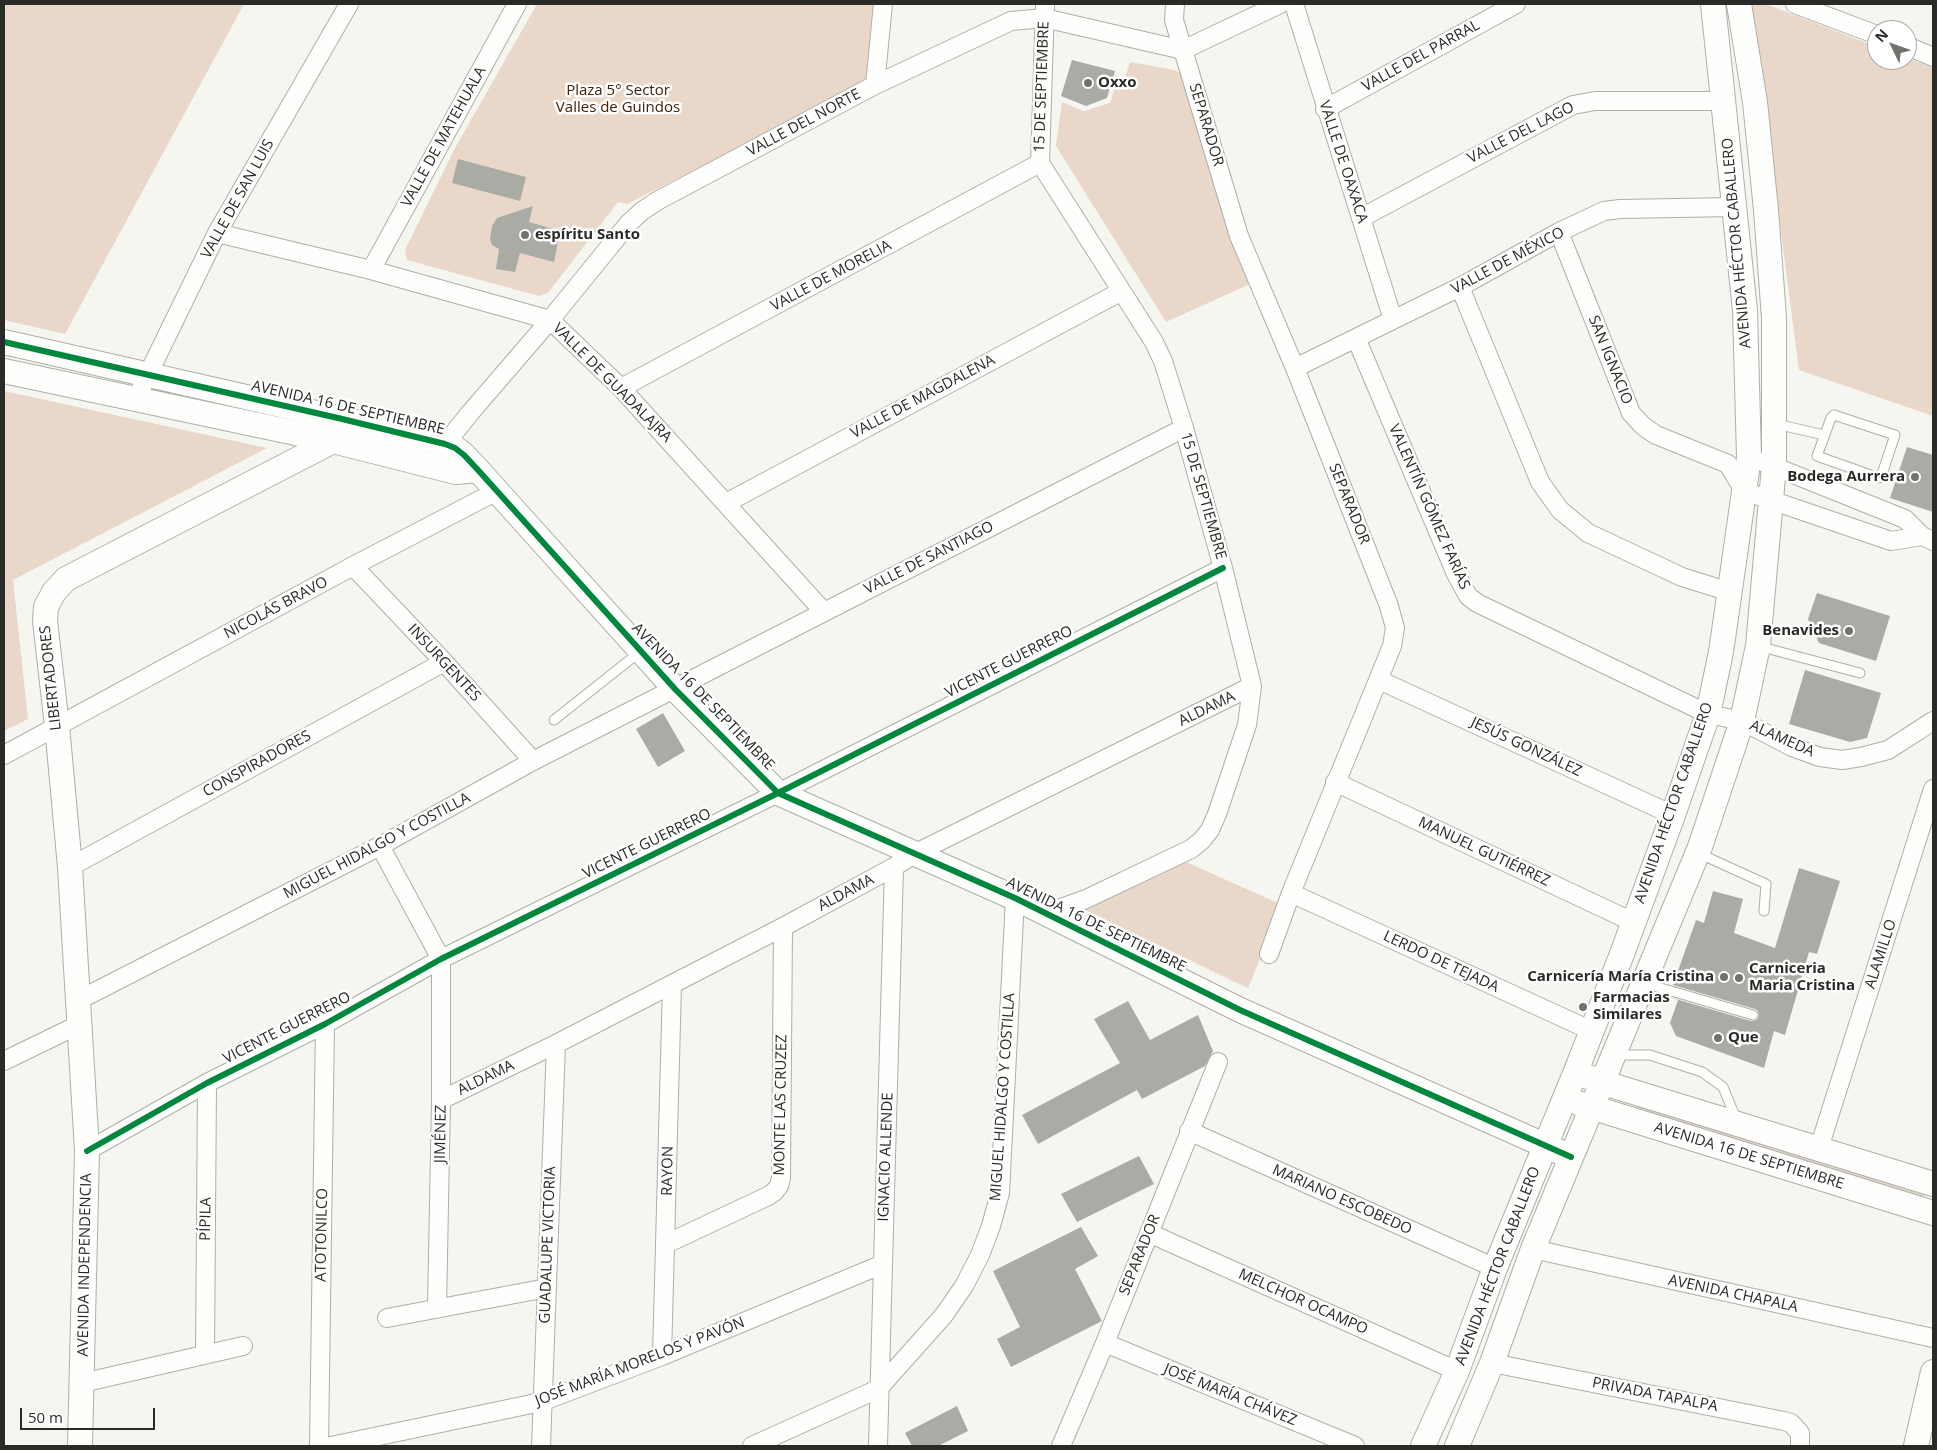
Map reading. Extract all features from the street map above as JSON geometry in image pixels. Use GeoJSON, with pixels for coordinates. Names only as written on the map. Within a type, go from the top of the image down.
{"type":"FeatureCollection","features":[{"type":"Feature","properties":{"kind":"street","name":"VALLE DE SAN LUIS"},"geometry":{"type":"LineString","coordinates":[[136,399],[217,233],[350,4]]}},
{"type":"Feature","properties":{"kind":"street","name":"VALLE DE MATEHUALA"},"geometry":{"type":"LineString","coordinates":[[371,270],[517,4]]}},
{"type":"Feature","properties":{"kind":"street"},"geometry":{"type":"LineString","coordinates":[[869,80],[883,4]]}},
{"type":"Feature","properties":{"kind":"street"},"geometry":{"type":"LineString","coordinates":[[1175,4],[1174,20],[1183,50],[1280,4]]}},
{"type":"Feature","properties":{"kind":"street","name":"VALLE DE OAXACA"},"geometry":{"type":"LineString","coordinates":[[1294,4],[1392,320]]}},
{"type":"Feature","properties":{"kind":"street","name":"VALLE DEL PARRAL"},"geometry":{"type":"LineString","coordinates":[[1325,109],[1516,4]]}},
{"type":"Feature","properties":{"kind":"street","name":"AVENIDA HÉCTOR CABALLERO"},"geometry":{"type":"LineString","coordinates":[[1423,1446],[1456,1371],[1495,1268],[1622,954],[1708,714],[1721,652],[1744,491],[1738,461],[1745,311],[1713,4]]}},
{"type":"Feature","properties":{"kind":"street","name":"AVENIDA HÉCTOR CABALLERO"},"geometry":{"type":"LineString","coordinates":[[1458,1446],[1492,1363],[1533,1249],[1697,853],[1742,721],[1758,646],[1774,466],[1774,318],[1755,102],[1739,4]]}},
{"type":"Feature","properties":{"kind":"street"},"geometry":{"type":"LineString","coordinates":[[1795,4],[1867,31]]}},
{"type":"Feature","properties":{"kind":"street","name":"VALLE DEL NORTE"},"geometry":{"type":"LineString","coordinates":[[435,467],[445,444],[628,224],[642,211],[869,80],[1002,24],[1044,11],[1183,50]]}},
{"type":"Feature","properties":{"kind":"street","name":"15 DE SEPTIEMBRE"},"geometry":{"type":"LineString","coordinates":[[1044,11],[1040,163],[1120,292],[1154,342],[1160,355],[1184,428],[1223,568],[1252,686],[1247,725],[1217,814],[1210,830],[1202,840],[1191,849],[1086,898],[1045,914]]}},
{"type":"Feature","properties":{"kind":"street","name":"SEPARADOR"},"geometry":{"type":"LineString","coordinates":[[1183,50],[1239,236],[1295,368],[1389,606],[1395,628],[1395,636],[1379,680],[1335,782],[1289,897],[1269,954]]}},
{"type":"Feature","properties":{"kind":"street"},"geometry":{"type":"LineString","coordinates":[[1917,50],[1933,56]]}},
{"type":"Feature","properties":{"kind":"street","name":"VALLE DEL LAGO"},"geometry":{"type":"LineString","coordinates":[[1361,218],[1572,105],[1595,102],[1724,101]]}},
{"type":"Feature","properties":{"kind":"street","name":"VALLE DE MORELIA"},"geometry":{"type":"LineString","coordinates":[[622,388],[1040,163]]}},
{"type":"Feature","properties":{"kind":"street","name":"VALLE DE MÉXICO"},"geometry":{"type":"LineString","coordinates":[[1295,368],[1460,287],[1559,232],[1604,212],[1620,209],[1734,207]]}},
{"type":"Feature","properties":{"kind":"street","name":"SAN IGNACIO"},"geometry":{"type":"LineString","coordinates":[[1559,232],[1631,414],[1642,426],[1656,435],[1738,461],[1774,466],[1905,518],[1928,538]]}},
{"type":"Feature","properties":{"kind":"street","name":"VALLE DE GUADALAJRA"},"geometry":{"type":"LineString","coordinates":[[217,233],[371,270],[550,320],[622,388],[824,612]]}},
{"type":"Feature","properties":{"kind":"street"},"geometry":{"type":"LineString","coordinates":[[1460,287],[1540,482],[1560,510],[1588,533],[1596,537],[1682,577],[1730,592]]}},
{"type":"Feature","properties":{"kind":"street","name":"VALLE DE MAGDALENA"},"geometry":{"type":"LineString","coordinates":[[726,503],[1120,292]]}},
{"type":"Feature","properties":{"kind":"street","name":"VALENTÍN GÓMEZ FARÍAS"},"geometry":{"type":"LineString","coordinates":[[1356,338],[1456,574],[1468,596],[1477,603],[1708,714],[1742,721]]}},
{"type":"Feature","properties":{"kind":"street","name":"AVENIDA 16 DE SEPTIEMBRE"},"geometry":{"type":"LineString","coordinates":[[4,342],[445,444],[464,455],[675,689],[778,793],[1014,898],[1240,1010],[1571,1157]]}},
{"type":"Feature","properties":{"kind":"street"},"geometry":{"type":"LineString","coordinates":[[4,371],[333,441],[456,472],[478,470]]}},
{"type":"Feature","properties":{"kind":"street","name":"VALLE DE SANTIAGO"},"geometry":{"type":"LineString","coordinates":[[675,689],[1184,428]]}},
{"type":"Feature","properties":{"kind":"street","name":"LIBERTADORES"},"geometry":{"type":"LineString","coordinates":[[79,1012],[70,867],[45,621],[46,607],[54,592],[66,579],[333,441]]}},
{"type":"Feature","properties":{"kind":"street","name":"NICOLÁS BRAVO"},"geometry":{"type":"LineString","coordinates":[[4,755],[353,566],[497,491]]}},
{"type":"Feature","properties":{"kind":"street","name":"SAN IGNACIO"},"geometry":{"type":"LineString","coordinates":[[1744,491],[1891,541],[1928,538]]}},
{"type":"Feature","properties":{"kind":"street","name":"INSURGENTES"},"geometry":{"type":"LineString","coordinates":[[353,566],[444,662],[533,762]]}},
{"type":"Feature","properties":{"kind":"street","name":"VICENTE GUERRERO"},"geometry":{"type":"LineString","coordinates":[[87,1151],[207,1083],[325,1024],[442,960],[1223,568]]}},
{"type":"Feature","properties":{"kind":"street","name":"CONSPIRADORES"},"geometry":{"type":"LineString","coordinates":[[70,867],[444,662]]}},
{"type":"Feature","properties":{"kind":"street","name":"JESÚS GONZÁLEZ"},"geometry":{"type":"LineString","coordinates":[[1379,680],[1673,815]]}},
{"type":"Feature","properties":{"kind":"street","name":"ALDAMA"},"geometry":{"type":"LineString","coordinates":[[441,1100],[672,985],[894,868],[914,854],[1252,686]]}},
{"type":"Feature","properties":{"kind":"street","name":"MIGUEL HIDALGO Y COSTILLA"},"geometry":{"type":"LineString","coordinates":[[4,1061],[79,1012],[533,762],[675,689]]}},
{"type":"Feature","properties":{"kind":"street","name":"ALAMEDA"},"geometry":{"type":"LineString","coordinates":[[1742,721],[1792,747],[1820,756],[1842,760],[1888,750],[1933,720]]}},
{"type":"Feature","properties":{"kind":"street","name":"MANUEL GUTIÉRREZ"},"geometry":{"type":"LineString","coordinates":[[1335,782],[1633,922]]}},
{"type":"Feature","properties":{"kind":"street","name":"ALAMILLO"},"geometry":{"type":"LineString","coordinates":[[1819,1148],[1933,789]]}},
{"type":"Feature","properties":{"kind":"street"},"geometry":{"type":"LineString","coordinates":[[380,846],[442,960]]}},
{"type":"Feature","properties":{"kind":"street","name":"IGNACIO ALLENDE"},"geometry":{"type":"LineString","coordinates":[[878,1446],[878,1389],[894,868]]}},
{"type":"Feature","properties":{"kind":"street","name":"LERDO DE TEJADA"},"geometry":{"type":"LineString","coordinates":[[1289,897],[1592,1030]]}},
{"type":"Feature","properties":{"kind":"street","name":"MIGUEL HIDALGO Y COSTILLA"},"geometry":{"type":"LineString","coordinates":[[759,1445],[878,1389],[944,1315],[964,1286],[980,1255],[991,1226],[1000,1192],[1014,898]]}},
{"type":"Feature","properties":{"kind":"street","name":"MONTE LAS CRUZEZ"},"geometry":{"type":"LineString","coordinates":[[666,1244],[768,1196],[779,1186],[781,1178],[783,927]]}},
{"type":"Feature","properties":{"kind":"street"},"geometry":{"type":"LineString","coordinates":[[1622,954],[1647,976]]}},
{"type":"Feature","properties":{"kind":"street","name":"JIMÉNEZ"},"geometry":{"type":"LineString","coordinates":[[436,1308],[442,960]]}},
{"type":"Feature","properties":{"kind":"street","name":"RAYON"},"geometry":{"type":"LineString","coordinates":[[662,1356],[672,985]]}},
{"type":"Feature","properties":{"kind":"street","name":"AVENIDA INDEPENDENCIA"},"geometry":{"type":"LineString","coordinates":[[79,1012],[87,1151],[80,1446]]}},
{"type":"Feature","properties":{"kind":"street","name":"ATOTONILCO"},"geometry":{"type":"LineString","coordinates":[[319,1446],[325,1024]]}},
{"type":"Feature","properties":{"kind":"street","name":"GUADALUPE VICTORIA"},"geometry":{"type":"LineString","coordinates":[[541,1446],[541,1402],[548,1288],[556,1044]]}},
{"type":"Feature","properties":{"kind":"street","name":"SEPARADOR"},"geometry":{"type":"LineString","coordinates":[[1062,1446],[1218,1062]]}},
{"type":"Feature","properties":{"kind":"street","name":"AVENIDA 16 DE SEPTIEMBRE"},"geometry":{"type":"LineString","coordinates":[[1576,1071],[1601,1082],[1933,1184]]}},
{"type":"Feature","properties":{"kind":"street","name":"PÍPILA"},"geometry":{"type":"LineString","coordinates":[[204,1355],[207,1083]]}},
{"type":"Feature","properties":{"kind":"street","name":"AVENIDA 16 DE SEPTIEMBRE"},"geometry":{"type":"LineString","coordinates":[[1564,1098],[1933,1212]]}},
{"type":"Feature","properties":{"kind":"street","name":"MARIANO ESCOBEDO"},"geometry":{"type":"LineString","coordinates":[[1189,1131],[1495,1268]]}},
{"type":"Feature","properties":{"kind":"street","name":"MELCHOR OCAMPO"},"geometry":{"type":"LineString","coordinates":[[1149,1233],[1456,1371]]}},
{"type":"Feature","properties":{"kind":"street","name":"AVENIDA CHAPALA"},"geometry":{"type":"LineString","coordinates":[[1533,1249],[1933,1338]]}},
{"type":"Feature","properties":{"kind":"street","name":"JOSÉ MARÍA MORELOS Y PAVÓN"},"geometry":{"type":"LineString","coordinates":[[332,1446],[541,1402],[662,1356],[883,1264]]}},
{"type":"Feature","properties":{"kind":"street"},"geometry":{"type":"LineString","coordinates":[[388,1318],[548,1288]]}},
{"type":"Feature","properties":{"kind":"street","name":"JOSÉ MARÍA CHÁVEZ"},"geometry":{"type":"LineString","coordinates":[[1105,1343],[1355,1446]]}},
{"type":"Feature","properties":{"kind":"street"},"geometry":{"type":"LineString","coordinates":[[82,1383],[243,1346]]}},
{"type":"Feature","properties":{"kind":"street","name":"PRIVADA TAPALPA"},"geometry":{"type":"LineString","coordinates":[[1492,1363],[1784,1421],[1791,1423],[1800,1433],[1800,1446]]}},
{"type":"Feature","properties":{"kind":"street"},"geometry":{"type":"LineString","coordinates":[[1916,1446],[1933,1372]]}},
{"type":"Feature","properties":{"kind":"lane"},"geometry":{"type":"LineString","coordinates":[[1834,415],[1892,434],[1895,437],[1882,476],[1879,478],[1818,457],[1817,454],[1824,435],[1834,415]]}},
{"type":"Feature","properties":{"kind":"lane"},"geometry":{"type":"LineString","coordinates":[[1774,424],[1824,435]]}},
{"type":"Feature","properties":{"kind":"lane"},"geometry":{"type":"LineString","coordinates":[[1758,646],[1860,673]]}},
{"type":"Feature","properties":{"kind":"lane"},"geometry":{"type":"LineString","coordinates":[[554,720],[641,651]]}},
{"type":"Feature","properties":{"kind":"lane"},"geometry":{"type":"LineString","coordinates":[[1697,853],[1766,884],[1764,911]]}},
{"type":"Feature","properties":{"kind":"lane"},"geometry":{"type":"LineString","coordinates":[[1647,976],[1753,1015]]}},
{"type":"Feature","properties":{"kind":"lane"},"geometry":{"type":"LineString","coordinates":[[1612,1056],[1650,1055],[1702,1072],[1723,1087],[1738,1124]]}},
{"type":"Feature","properties":{"kind":"path"},"geometry":{"type":"LineString","coordinates":[[484,105],[541,4]]}},
{"type":"Feature","properties":{"kind":"path"},"geometry":{"type":"LineString","coordinates":[[590,4],[598,6],[601,11],[604,38]]}},
{"type":"Feature","properties":{"kind":"path"},"geometry":{"type":"LineString","coordinates":[[674,4],[730,152]]}},
{"type":"Feature","properties":{"kind":"path"},"geometry":{"type":"LineString","coordinates":[[748,4],[794,110]]}},
{"type":"Feature","properties":{"kind":"path"},"geometry":{"type":"LineString","coordinates":[[799,4],[869,80]]}},
{"type":"Feature","properties":{"kind":"path"},"geometry":{"type":"LineString","coordinates":[[623,48],[682,26]]}},
{"type":"Feature","properties":{"kind":"path"},"geometry":{"type":"LineString","coordinates":[[604,38],[617,41],[623,48],[624,64],[613,73],[597,72],[590,64],[589,51],[594,43],[604,38]]}},
{"type":"Feature","properties":{"kind":"path"},"geometry":{"type":"LineString","coordinates":[[624,64],[711,101],[837,47]]}},
{"type":"Feature","properties":{"kind":"path"},"geometry":{"type":"LineString","coordinates":[[536,170],[597,72]]}},
{"type":"Feature","properties":{"kind":"path"},"geometry":{"type":"LineString","coordinates":[[613,73],[658,189]]}},
{"type":"Feature","properties":{"kind":"path"},"geometry":{"type":"LineString","coordinates":[[1177,303],[1086,152],[1086,143],[1090,134],[1097,127],[1137,97],[1155,88],[1164,88],[1176,98],[1200,170]]}},
{"type":"Feature","properties":{"kind":"path"},"geometry":{"type":"LineString","coordinates":[[792,115],[800,111]]}},
{"type":"Feature","properties":{"kind":"path"},"geometry":{"type":"LineString","coordinates":[[1065,161],[1125,125],[1117,112]]}},
{"type":"Feature","properties":{"kind":"path"},"geometry":{"type":"LineString","coordinates":[[465,138],[460,147],[627,198],[634,195]]}},
{"type":"Feature","properties":{"kind":"path"},"geometry":{"type":"LineString","coordinates":[[725,149],[733,145]]}},
{"type":"Feature","properties":{"kind":"path"},"geometry":{"type":"LineString","coordinates":[[1176,168],[1196,161]]}},
{"type":"Feature","properties":{"kind":"path"},"geometry":{"type":"LineString","coordinates":[[648,188],[657,184]]}},
{"type":"Feature","properties":{"kind":"path"},"geometry":{"type":"LineString","coordinates":[[1115,201],[1128,191]]}},
{"type":"Feature","properties":{"kind":"path"},"geometry":{"type":"LineString","coordinates":[[1220,232],[1226,249]]}},
{"type":"Feature","properties":{"kind":"path"},"geometry":{"type":"LineString","coordinates":[[1157,270],[1223,241]]}},
{"type":"Feature","properties":{"kind":"path"},"geometry":{"type":"LineString","coordinates":[[1232,266],[1237,283]]}},
{"type":"Feature","properties":{"kind":"path"},"geometry":{"type":"LineString","coordinates":[[1174,857],[1232,980],[1240,1010]]}},
{"type":"Feature","properties":{"kind":"path"},"geometry":{"type":"LineString","coordinates":[[1073,928],[1279,904],[1289,897]]}},
{"type":"Feature","properties":{"kind":"green space"},"geometry":{"type":"Polygon","coordinates":[[[4,4],[244,4],[65,334],[4,320],[4,4]]]}},
{"type":"Feature","properties":{"kind":"green space","name":"Plaza 5° Sector Valles de Guindos"},"geometry":{"type":"Polygon","coordinates":[[[537,4],[875,4],[869,82],[627,204],[618,202],[548,293],[539,296],[407,260],[405,250],[455,148],[537,4]]]}},
{"type":"Feature","properties":{"kind":"green space"},"geometry":{"type":"Polygon","coordinates":[[[1751,4],[1766,4],[1867,43],[1867,70],[1917,70],[1917,62],[1933,68],[1933,416],[1799,370],[1751,4]]]}},
{"type":"Feature","properties":{"kind":"green space"},"geometry":{"type":"Polygon","coordinates":[[[1130,62],[1174,70],[1181,73],[1185,79],[1250,284],[1166,322],[1056,146],[1062,102],[1084,111],[1110,103],[1118,77],[1124,80],[1130,62]]]}},
{"type":"Feature","properties":{"kind":"green space"},"geometry":{"type":"Polygon","coordinates":[[[4,391],[267,448],[13,580],[28,719],[4,731],[4,391]]]}},
{"type":"Feature","properties":{"kind":"green space"},"geometry":{"type":"Polygon","coordinates":[[[1184,861],[1282,905],[1248,988],[1077,906],[1184,861]]]}},
{"type":"Feature","properties":{"kind":"green space"},"geometry":{"type":"Polygon","coordinates":[[[1637,1106],[1925,1194],[1923,1199],[1633,1116],[1637,1106]]]}},
{"type":"Feature","properties":{"kind":"building","name":"Oxxo"},"geometry":{"type":"Polygon","coordinates":[[[1072,60],[1115,71],[1107,98],[1086,106],[1061,96],[1072,60]]]}},
{"type":"Feature","properties":{"kind":"building"},"geometry":{"type":"Polygon","coordinates":[[[458,159],[526,177],[520,201],[452,183],[458,159]]]}},
{"type":"Feature","properties":{"kind":"building","name":"espíritu Santo"},"geometry":{"type":"Polygon","coordinates":[[[533,206],[529,222],[560,231],[554,262],[520,253],[515,272],[496,269],[499,249],[492,245],[490,239],[492,226],[497,218],[533,206]]]}},
{"type":"Feature","properties":{"kind":"building","name":"Bodega Aurrera"},"geometry":{"type":"Polygon","coordinates":[[[1907,447],[1933,455],[1933,512],[1890,498],[1907,447]]]}},
{"type":"Feature","properties":{"kind":"building","name":"Benavides"},"geometry":{"type":"Polygon","coordinates":[[[1817,593],[1890,616],[1876,661],[1819,643],[1808,619],[1817,593]]]}},
{"type":"Feature","properties":{"kind":"building"},"geometry":{"type":"Polygon","coordinates":[[[1805,670],[1881,693],[1867,738],[1850,742],[1789,724],[1805,670]]]}},
{"type":"Feature","properties":{"kind":"building"},"geometry":{"type":"Polygon","coordinates":[[[663,713],[685,751],[658,767],[636,729],[663,713]]]}},
{"type":"Feature","properties":{"kind":"building"},"geometry":{"type":"Polygon","coordinates":[[[1799,868],[1840,881],[1817,954],[1809,952],[1785,1035],[1774,1031],[1764,1068],[1676,1036],[1670,1023],[1678,1000],[1669,997],[1751,1021],[1757,1020],[1759,1016],[1758,1011],[1755,1009],[1673,985],[1696,920],[1704,923],[1713,891],[1743,899],[1734,933],[1775,948],[1799,868]]]}},
{"type":"Feature","properties":{"kind":"building"},"geometry":{"type":"Polygon","coordinates":[[[1128,1001],[1150,1040],[1198,1015],[1213,1051],[1205,1066],[1142,1099],[1137,1090],[1038,1144],[1022,1115],[1120,1063],[1094,1019],[1128,1001]]]}},
{"type":"Feature","properties":{"kind":"building"},"geometry":{"type":"Polygon","coordinates":[[[1139,1156],[1154,1184],[1077,1222],[1061,1194],[1139,1156]]]}},
{"type":"Feature","properties":{"kind":"building"},"geometry":{"type":"Polygon","coordinates":[[[1081,1227],[1098,1256],[1075,1269],[1102,1321],[1011,1367],[997,1339],[1020,1327],[993,1271],[1081,1227]]]}},
{"type":"Feature","properties":{"kind":"building"},"geometry":{"type":"Polygon","coordinates":[[[957,1406],[968,1431],[938,1446],[912,1446],[905,1433],[957,1406]]]}},
{"type":"Feature","properties":{"kind":"cycle path"},"geometry":{"type":"LineString","coordinates":[[4,342],[338,418],[455,448],[478,470],[675,689],[778,793],[1015,898],[1240,1010],[1571,1157]]}},
{"type":"Feature","properties":{"kind":"cycle path"},"geometry":{"type":"LineString","coordinates":[[87,1151],[207,1083],[325,1024],[441,959],[778,793],[1223,568]]}},
{"type":"Feature","properties":{"kind":"place","name":"Oxxo"},"geometry":{"type":"Point","coordinates":[1088,83]}},
{"type":"Feature","properties":{"kind":"place","name":"espíritu Santo"},"geometry":{"type":"Point","coordinates":[525,235]}},
{"type":"Feature","properties":{"kind":"place","name":"Bodega Aurrera"},"geometry":{"type":"Point","coordinates":[1915,477]}},
{"type":"Feature","properties":{"kind":"place","name":"Benavides"},"geometry":{"type":"Point","coordinates":[1849,631]}},
{"type":"Feature","properties":{"kind":"place","name":"Carnicería María Cristina"},"geometry":{"type":"Point","coordinates":[1724,977]}},
{"type":"Feature","properties":{"kind":"place","name":"Carniceria Maria Cristina"},"geometry":{"type":"Point","coordinates":[1739,978]}},
{"type":"Feature","properties":{"kind":"place","name":"Farmacias Similares"},"geometry":{"type":"Point","coordinates":[1583,1007]}},
{"type":"Feature","properties":{"kind":"place","name":"Que"},"geometry":{"type":"Point","coordinates":[1718,1038]}}]}
